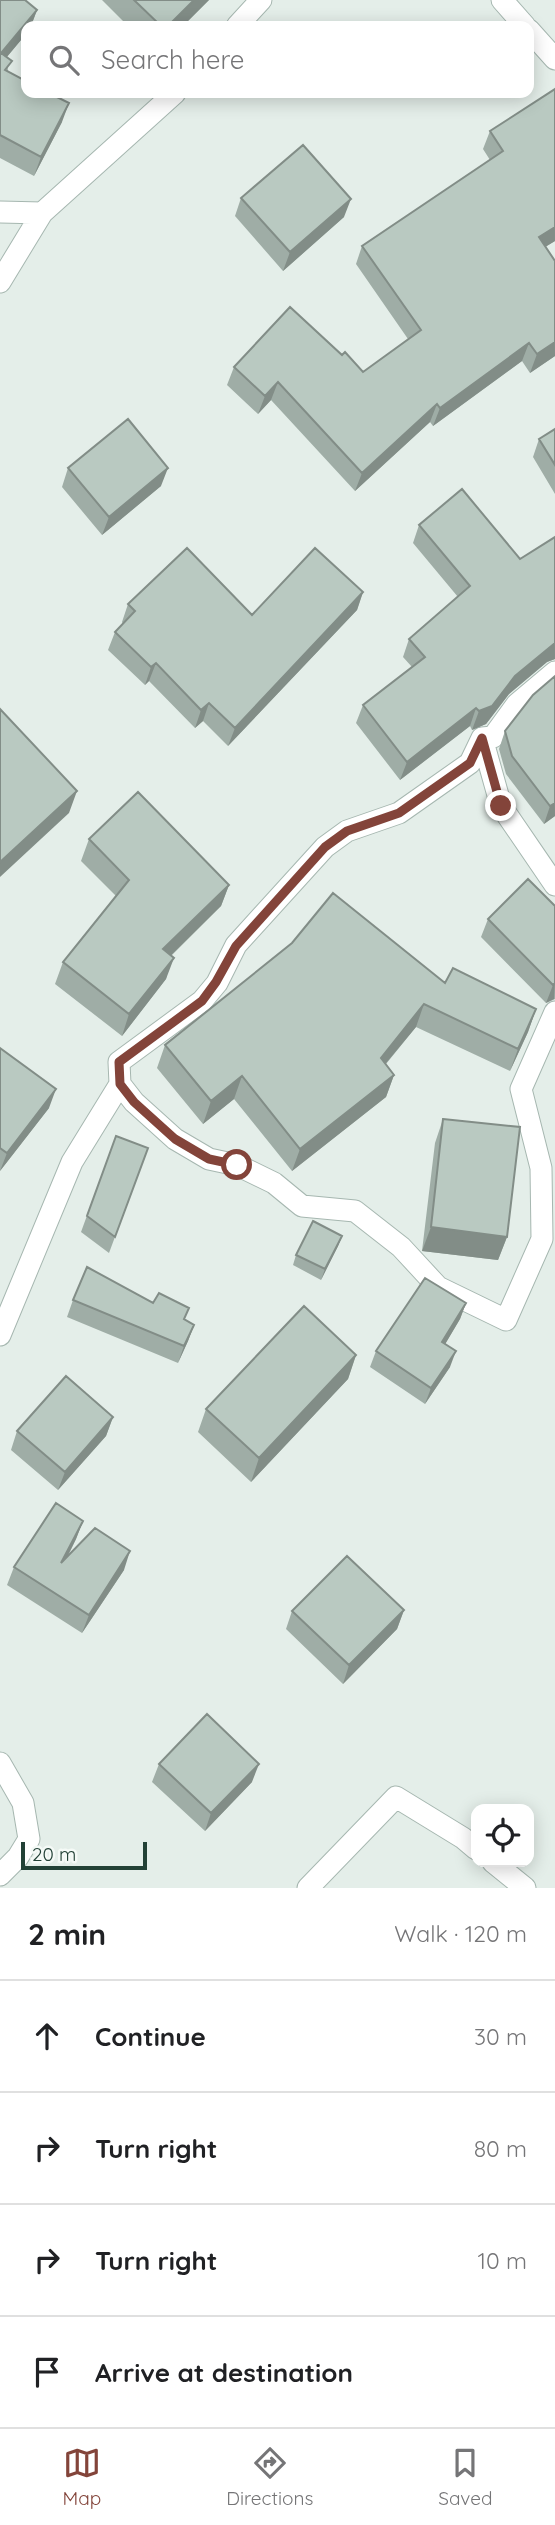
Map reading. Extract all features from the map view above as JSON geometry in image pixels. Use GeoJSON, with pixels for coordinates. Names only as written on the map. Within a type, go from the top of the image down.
{"type":"FeatureCollection","features":[{"type":"Feature","properties":{"kind":"street"},"geometry":{"type":"LineString","coordinates":[[242,21],[261,0]]}},
{"type":"Feature","properties":{"kind":"street"},"geometry":{"type":"LineString","coordinates":[[502,0],[521,21]]}},
{"type":"Feature","properties":{"kind":"street"},"geometry":{"type":"LineString","coordinates":[[534,36],[555,59]]}},
{"type":"Feature","properties":{"kind":"street"},"geometry":{"type":"LineString","coordinates":[[0,282],[42,213],[168,98]]}},
{"type":"Feature","properties":{"kind":"street"},"geometry":{"type":"LineString","coordinates":[[0,212],[42,213]]}},
{"type":"Feature","properties":{"kind":"street"},"geometry":{"type":"LineString","coordinates":[[482,738],[493,737],[517,704],[555,672]]}},
{"type":"Feature","properties":{"kind":"street"},"geometry":{"type":"LineString","coordinates":[[482,738],[501,806],[555,885]]}},
{"type":"Feature","properties":{"kind":"street"},"geometry":{"type":"LineString","coordinates":[[0,1335],[72,1162],[120,1084],[119,1062],[202,1001],[236,946],[325,847],[347,831],[399,813],[470,763],[482,738]]}},
{"type":"Feature","properties":{"kind":"street"},"geometry":{"type":"LineString","coordinates":[[120,1084],[134,1102],[175,1139],[209,1159],[237,1165],[274,1183],[302,1206],[355,1211],[401,1248],[438,1287],[506,1320],[542,1239],[541,1168],[522,1089],[555,1012]]}},
{"type":"Feature","properties":{"kind":"street"},"geometry":{"type":"LineString","coordinates":[[0,1763],[23,1803],[29,1839],[18,1857],[0,1875]]}},
{"type":"Feature","properties":{"kind":"street"},"geometry":{"type":"LineString","coordinates":[[308,1888],[396,1797],[471,1845]]}},
{"type":"Feature","properties":{"kind":"street"},"geometry":{"type":"LineString","coordinates":[[499,1867],[525,1888]]}},
{"type":"Feature","properties":{"kind":"building"},"geometry":{"type":"Polygon","coordinates":[[[0,0],[25,0],[37,10],[28,21],[21,21],[21,29],[1,53],[12,61],[5,70],[21,78],[21,98],[59,98],[69,103],[41,157],[0,135],[0,0]]]}},
{"type":"Feature","properties":{"kind":"building"},"geometry":{"type":"Polygon","coordinates":[[[134,0],[194,0],[173,21],[156,21],[134,0]]]}},
{"type":"Feature","properties":{"kind":"building"},"geometry":{"type":"Polygon","coordinates":[[[555,89],[555,227],[539,237],[555,261],[555,342],[537,354],[529,343],[440,408],[437,404],[362,473],[278,382],[265,396],[234,367],[290,307],[342,355],[345,352],[363,372],[421,330],[362,246],[503,151],[490,131],[555,89]]]}},
{"type":"Feature","properties":{"kind":"building"},"geometry":{"type":"Polygon","coordinates":[[[303,145],[351,199],[290,252],[241,198],[303,145]]]}},
{"type":"Feature","properties":{"kind":"building"},"geometry":{"type":"Polygon","coordinates":[[[128,419],[168,468],[109,517],[68,468],[128,419]]]}},
{"type":"Feature","properties":{"kind":"building"},"geometry":{"type":"Polygon","coordinates":[[[555,429],[555,465],[539,439],[555,429]]]}},
{"type":"Feature","properties":{"kind":"building"},"geometry":{"type":"Polygon","coordinates":[[[462,489],[520,559],[555,537],[555,643],[515,676],[492,706],[479,711],[476,708],[407,762],[363,705],[425,657],[409,639],[470,586],[419,525],[462,489]]]}},
{"type":"Feature","properties":{"kind":"building"},"geometry":{"type":"Polygon","coordinates":[[[187,548],[252,615],[315,548],[363,592],[235,728],[209,703],[201,710],[156,663],[151,667],[115,632],[135,611],[128,604],[187,548]]]}},
{"type":"Feature","properties":{"kind":"building"},"geometry":{"type":"Polygon","coordinates":[[[555,676],[555,803],[550,806],[512,756],[505,731],[533,695],[555,676]]]}},
{"type":"Feature","properties":{"kind":"building"},"geometry":{"type":"Polygon","coordinates":[[[0,709],[77,791],[0,862],[0,709]]]}},
{"type":"Feature","properties":{"kind":"building"},"geometry":{"type":"Polygon","coordinates":[[[138,792],[229,885],[163,949],[174,958],[129,1014],[63,962],[129,880],[89,839],[138,792]]]}},
{"type":"Feature","properties":{"kind":"building"},"geometry":{"type":"Polygon","coordinates":[[[528,879],[555,906],[553,985],[488,919],[528,879]]]}},
{"type":"Feature","properties":{"kind":"building"},"geometry":{"type":"Polygon","coordinates":[[[333,893],[445,983],[453,968],[536,1009],[518,1049],[424,1004],[381,1058],[394,1075],[300,1149],[242,1076],[211,1101],[165,1045],[292,943],[333,893]]]}},
{"type":"Feature","properties":{"kind":"building"},"geometry":{"type":"Polygon","coordinates":[[[0,1048],[56,1089],[7,1153],[0,1148],[0,1048]]]}},
{"type":"Feature","properties":{"kind":"building"},"geometry":{"type":"Polygon","coordinates":[[[443,1119],[520,1127],[507,1237],[431,1227],[443,1119]]]}},
{"type":"Feature","properties":{"kind":"building"},"geometry":{"type":"Polygon","coordinates":[[[116,1136],[148,1148],[115,1237],[87,1216],[116,1136]]]}},
{"type":"Feature","properties":{"kind":"building"},"geometry":{"type":"Polygon","coordinates":[[[313,1221],[342,1236],[325,1269],[296,1255],[313,1221]]]}},
{"type":"Feature","properties":{"kind":"building"},"geometry":{"type":"Polygon","coordinates":[[[87,1267],[153,1303],[159,1293],[189,1308],[184,1319],[194,1325],[184,1346],[73,1300],[87,1267]]]}},
{"type":"Feature","properties":{"kind":"building"},"geometry":{"type":"Polygon","coordinates":[[[425,1278],[466,1303],[442,1342],[456,1351],[431,1388],[376,1351],[425,1278]]]}},
{"type":"Feature","properties":{"kind":"building"},"geometry":{"type":"Polygon","coordinates":[[[304,1306],[356,1355],[259,1458],[206,1409],[304,1306]]]}},
{"type":"Feature","properties":{"kind":"building"},"geometry":{"type":"Polygon","coordinates":[[[66,1376],[113,1417],[65,1472],[17,1431],[66,1376]]]}},
{"type":"Feature","properties":{"kind":"building"},"geometry":{"type":"Polygon","coordinates":[[[56,1503],[83,1521],[61,1563],[95,1528],[130,1551],[89,1615],[14,1567],[56,1503]]]}},
{"type":"Feature","properties":{"kind":"building"},"geometry":{"type":"Polygon","coordinates":[[[347,1556],[404,1610],[349,1665],[292,1611],[347,1556]]]}},
{"type":"Feature","properties":{"kind":"building"},"geometry":{"type":"Polygon","coordinates":[[[207,1714],[259,1764],[211,1813],[159,1764],[207,1714]]]}},
{"type":"Feature","properties":{"kind":"route"},"geometry":{"type":"LineString","coordinates":[[237,1165],[209,1159],[175,1139],[134,1102],[120,1084],[119,1062],[202,1001],[236,946],[325,847],[347,831],[399,813],[470,763],[482,738],[501,806]]}}]}
